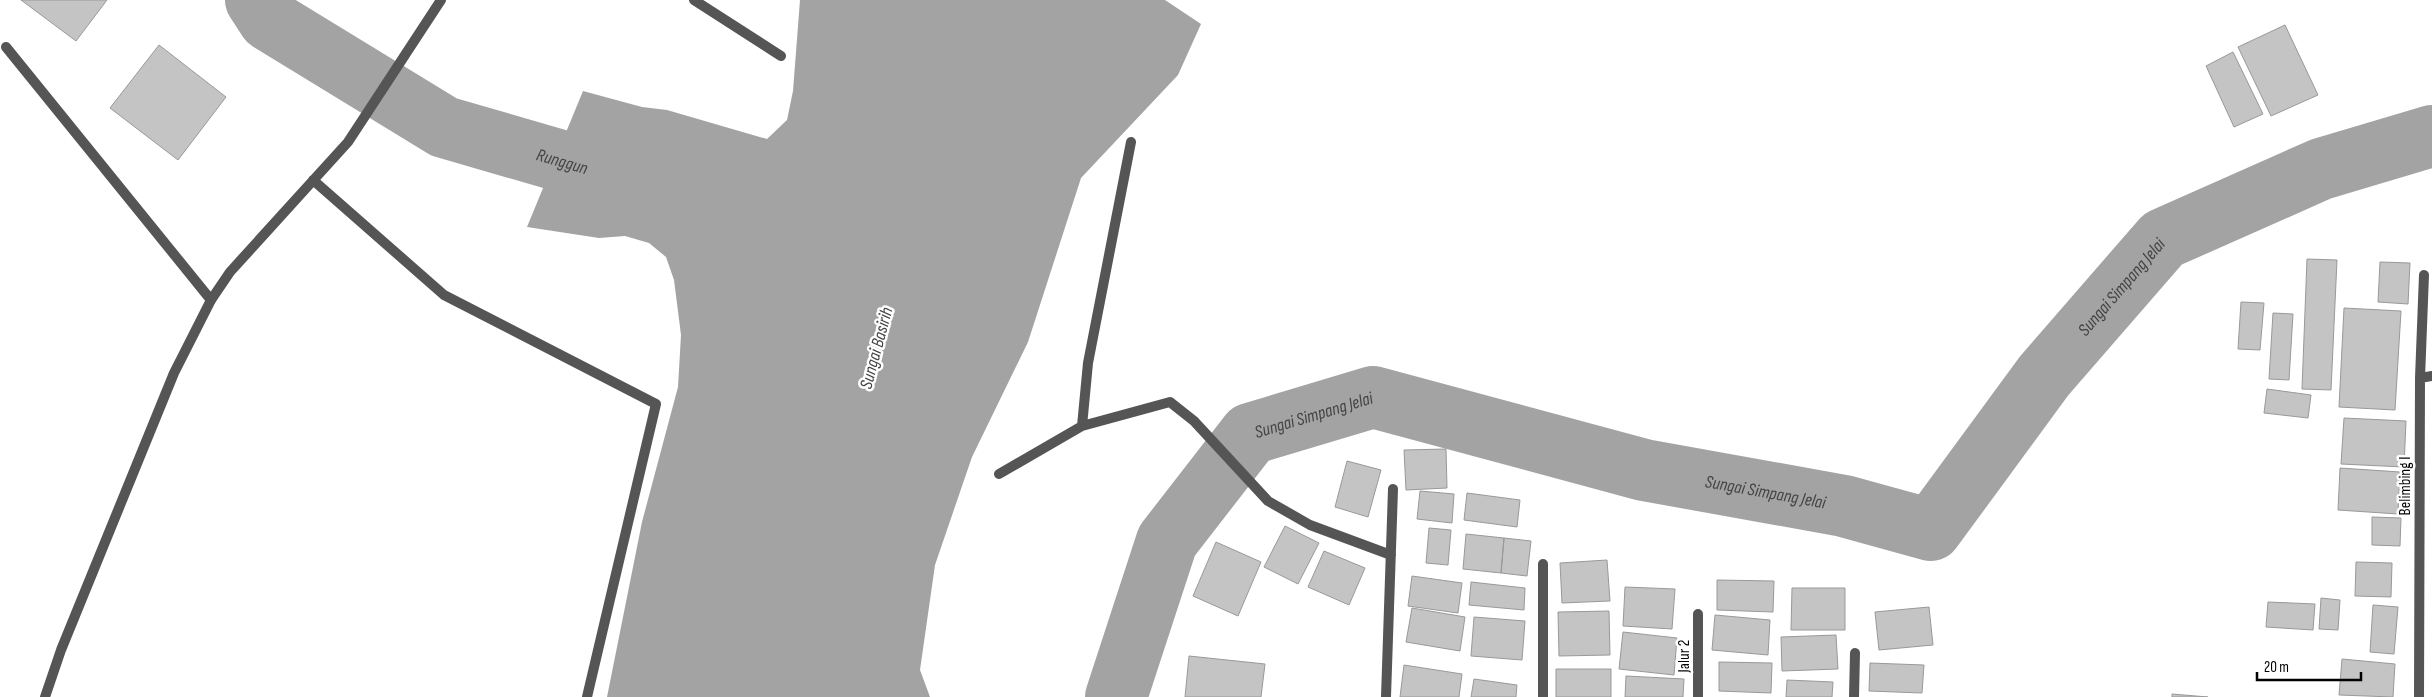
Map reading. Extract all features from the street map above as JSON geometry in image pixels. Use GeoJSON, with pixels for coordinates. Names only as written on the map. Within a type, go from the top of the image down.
{"type":"FeatureCollection","features":[{"type":"Feature","properties":{"kind":"street"},"geometry":{"type":"LineString","coordinates":[[44,697],[61,650],[174,373],[211,300],[230,272],[348,142],[441,0]]}},
{"type":"Feature","properties":{"kind":"street"},"geometry":{"type":"LineString","coordinates":[[694,0],[781,56]]}},
{"type":"Feature","properties":{"kind":"street"},"geometry":{"type":"LineString","coordinates":[[6,47],[211,300]]}},
{"type":"Feature","properties":{"kind":"street"},"geometry":{"type":"LineString","coordinates":[[1082,426],[1088,363],[1131,142]]}},
{"type":"Feature","properties":{"kind":"street"},"geometry":{"type":"LineString","coordinates":[[313,180],[444,295],[656,404],[587,697]]}},
{"type":"Feature","properties":{"kind":"street","name":"Belimbing I"},"geometry":{"type":"LineString","coordinates":[[2419,697],[2420,378],[2424,275]]}},
{"type":"Feature","properties":{"kind":"street"},"geometry":{"type":"LineString","coordinates":[[2420,378],[2432,376]]}},
{"type":"Feature","properties":{"kind":"street"},"geometry":{"type":"LineString","coordinates":[[999,474],[1082,426],[1166,402],[1174,404],[1194,421],[1268,501],[1310,525],[1391,555]]}},
{"type":"Feature","properties":{"kind":"street"},"geometry":{"type":"LineString","coordinates":[[1386,697],[1393,488]]}},
{"type":"Feature","properties":{"kind":"street"},"geometry":{"type":"LineString","coordinates":[[1543,564],[1544,697]]}},
{"type":"Feature","properties":{"kind":"street","name":"Jalur 2"},"geometry":{"type":"LineString","coordinates":[[1698,614],[1698,697]]}},
{"type":"Feature","properties":{"kind":"street"},"geometry":{"type":"LineString","coordinates":[[1854,697],[1855,653]]}},
{"type":"Feature","properties":{"kind":"water","name":"Sungai Basirih"},"geometry":{"type":"Polygon","coordinates":[[[800,0],[1165,0],[1201,24],[1178,75],[1081,178],[1028,342],[972,457],[935,565],[920,670],[930,697],[607,697],[642,522],[678,387],[681,335],[674,280],[666,257],[649,243],[625,236],[599,238],[527,227],[583,91],[642,107],[667,110],[767,139],[787,120],[793,91],[800,0]]]}},
{"type":"Feature","properties":{"kind":"building"},"geometry":{"type":"Polygon","coordinates":[[[21,0],[107,0],[76,41],[21,0]]]}},
{"type":"Feature","properties":{"kind":"building"},"geometry":{"type":"Polygon","coordinates":[[[2285,25],[2318,95],[2271,116],[2238,47],[2285,25]]]}},
{"type":"Feature","properties":{"kind":"building"},"geometry":{"type":"Polygon","coordinates":[[[159,45],[226,97],[178,160],[110,108],[159,45]]]}},
{"type":"Feature","properties":{"kind":"building"},"geometry":{"type":"Polygon","coordinates":[[[2233,52],[2263,114],[2234,127],[2206,66],[2233,52]]]}},
{"type":"Feature","properties":{"kind":"building"},"geometry":{"type":"Polygon","coordinates":[[[2307,259],[2337,260],[2331,390],[2302,389],[2307,259]]]}},
{"type":"Feature","properties":{"kind":"building"},"geometry":{"type":"Polygon","coordinates":[[[2380,262],[2410,263],[2408,304],[2378,302],[2380,262]]]}},
{"type":"Feature","properties":{"kind":"building"},"geometry":{"type":"Polygon","coordinates":[[[2241,302],[2264,303],[2260,350],[2238,349],[2241,302]]]}},
{"type":"Feature","properties":{"kind":"building"},"geometry":{"type":"Polygon","coordinates":[[[2344,308],[2401,311],[2395,410],[2339,407],[2344,308]]]}},
{"type":"Feature","properties":{"kind":"building"},"geometry":{"type":"Polygon","coordinates":[[[2273,313],[2293,314],[2289,380],[2269,379],[2273,313]]]}},
{"type":"Feature","properties":{"kind":"building"},"geometry":{"type":"Polygon","coordinates":[[[2267,389],[2311,395],[2308,418],[2264,413],[2267,389]]]}},
{"type":"Feature","properties":{"kind":"building"},"geometry":{"type":"Polygon","coordinates":[[[2344,418],[2406,421],[2404,467],[2341,464],[2344,418]]]}},
{"type":"Feature","properties":{"kind":"building"},"geometry":{"type":"Polygon","coordinates":[[[1446,449],[1447,488],[1406,490],[1404,450],[1446,449]]]}},
{"type":"Feature","properties":{"kind":"building"},"geometry":{"type":"Polygon","coordinates":[[[1347,461],[1381,470],[1368,517],[1335,507],[1347,461]]]}},
{"type":"Feature","properties":{"kind":"building"},"geometry":{"type":"Polygon","coordinates":[[[2340,468],[2400,472],[2398,514],[2338,510],[2340,468]]]}},
{"type":"Feature","properties":{"kind":"building"},"geometry":{"type":"Polygon","coordinates":[[[1420,491],[1454,494],[1452,523],[1417,519],[1420,491]]]}},
{"type":"Feature","properties":{"kind":"building"},"geometry":{"type":"Polygon","coordinates":[[[1467,493],[1520,500],[1517,527],[1464,520],[1467,493]]]}},
{"type":"Feature","properties":{"kind":"building"},"geometry":{"type":"Polygon","coordinates":[[[2372,517],[2401,518],[2400,546],[2372,545],[2372,517]]]}},
{"type":"Feature","properties":{"kind":"building"},"geometry":{"type":"Polygon","coordinates":[[[1285,526],[1319,543],[1298,584],[1264,567],[1285,526]]]}},
{"type":"Feature","properties":{"kind":"building"},"geometry":{"type":"Polygon","coordinates":[[[1429,528],[1451,530],[1448,565],[1426,563],[1429,528]]]}},
{"type":"Feature","properties":{"kind":"building"},"geometry":{"type":"Polygon","coordinates":[[[1466,534],[1504,538],[1501,573],[1463,569],[1466,534]]]}},
{"type":"Feature","properties":{"kind":"building"},"geometry":{"type":"Polygon","coordinates":[[[1504,538],[1531,541],[1527,576],[1501,573],[1504,538]]]}},
{"type":"Feature","properties":{"kind":"building"},"geometry":{"type":"Polygon","coordinates":[[[1216,542],[1261,562],[1238,616],[1193,596],[1216,542]]]}},
{"type":"Feature","properties":{"kind":"building"},"geometry":{"type":"Polygon","coordinates":[[[1324,551],[1365,568],[1349,605],[1308,587],[1324,551]]]}},
{"type":"Feature","properties":{"kind":"building"},"geometry":{"type":"Polygon","coordinates":[[[1607,560],[1610,601],[1562,603],[1560,563],[1607,560]]]}},
{"type":"Feature","properties":{"kind":"building"},"geometry":{"type":"Polygon","coordinates":[[[2356,562],[2392,563],[2391,597],[2355,596],[2356,562]]]}},
{"type":"Feature","properties":{"kind":"building"},"geometry":{"type":"Polygon","coordinates":[[[1412,576],[1462,583],[1458,613],[1408,606],[1412,576]]]}},
{"type":"Feature","properties":{"kind":"building"},"geometry":{"type":"Polygon","coordinates":[[[1717,580],[1774,581],[1773,612],[1717,610],[1717,580]]]}},
{"type":"Feature","properties":{"kind":"building"},"geometry":{"type":"Polygon","coordinates":[[[1471,582],[1525,588],[1524,610],[1469,605],[1471,582]]]}},
{"type":"Feature","properties":{"kind":"building"},"geometry":{"type":"Polygon","coordinates":[[[1625,587],[1675,589],[1672,629],[1623,626],[1625,587]]]}},
{"type":"Feature","properties":{"kind":"building"},"geometry":{"type":"Polygon","coordinates":[[[1792,588],[1845,588],[1845,630],[1791,630],[1792,588]]]}},
{"type":"Feature","properties":{"kind":"building"},"geometry":{"type":"Polygon","coordinates":[[[2321,598],[2340,600],[2338,630],[2319,629],[2321,598]]]}},
{"type":"Feature","properties":{"kind":"building"},"geometry":{"type":"Polygon","coordinates":[[[2268,602],[2315,604],[2313,630],[2266,627],[2268,602]]]}},
{"type":"Feature","properties":{"kind":"building"},"geometry":{"type":"Polygon","coordinates":[[[2373,605],[2398,607],[2394,654],[2370,652],[2373,605]]]}},
{"type":"Feature","properties":{"kind":"building"},"geometry":{"type":"Polygon","coordinates":[[[1929,607],[1933,645],[1879,650],[1875,612],[1929,607]]]}},
{"type":"Feature","properties":{"kind":"building"},"geometry":{"type":"Polygon","coordinates":[[[1412,608],[1465,617],[1460,651],[1406,642],[1412,608]]]}},
{"type":"Feature","properties":{"kind":"building"},"geometry":{"type":"Polygon","coordinates":[[[1609,611],[1610,655],[1559,656],[1558,612],[1609,611]]]}},
{"type":"Feature","properties":{"kind":"building"},"geometry":{"type":"Polygon","coordinates":[[[1715,615],[1770,620],[1768,655],[1712,650],[1715,615]]]}},
{"type":"Feature","properties":{"kind":"building"},"geometry":{"type":"Polygon","coordinates":[[[1474,617],[1525,621],[1522,660],[1471,656],[1474,617]]]}},
{"type":"Feature","properties":{"kind":"building"},"geometry":{"type":"Polygon","coordinates":[[[1623,632],[1677,638],[1674,675],[1619,669],[1623,632]]]}},
{"type":"Feature","properties":{"kind":"building"},"geometry":{"type":"Polygon","coordinates":[[[1836,635],[1838,669],[1782,671],[1781,637],[1836,635]]]}},
{"type":"Feature","properties":{"kind":"building"},"geometry":{"type":"Polygon","coordinates":[[[1189,656],[1265,664],[1261,697],[1185,697],[1189,656]]]}},
{"type":"Feature","properties":{"kind":"building"},"geometry":{"type":"Polygon","coordinates":[[[2342,659],[2395,664],[2393,697],[2339,695],[2342,659]]]}},
{"type":"Feature","properties":{"kind":"building"},"geometry":{"type":"Polygon","coordinates":[[[1719,662],[1772,663],[1771,693],[1719,691],[1719,662]]]}},
{"type":"Feature","properties":{"kind":"building"},"geometry":{"type":"Polygon","coordinates":[[[1870,663],[1924,665],[1922,693],[1869,691],[1870,663]]]}},
{"type":"Feature","properties":{"kind":"building"},"geometry":{"type":"Polygon","coordinates":[[[1404,665],[1462,674],[1459,697],[1400,697],[1404,665]]]}},
{"type":"Feature","properties":{"kind":"building"},"geometry":{"type":"Polygon","coordinates":[[[1556,669],[1611,669],[1611,697],[1556,697],[1556,669]]]}},
{"type":"Feature","properties":{"kind":"building"},"geometry":{"type":"Polygon","coordinates":[[[1626,676],[1684,679],[1683,697],[1625,697],[1626,676]]]}},
{"type":"Feature","properties":{"kind":"building"},"geometry":{"type":"Polygon","coordinates":[[[1474,679],[1517,685],[1516,697],[1471,697],[1474,679]]]}},
{"type":"Feature","properties":{"kind":"building"},"geometry":{"type":"Polygon","coordinates":[[[1787,680],[1833,682],[1832,697],[1786,697],[1787,680]]]}},
{"type":"Feature","properties":{"kind":"building"},"geometry":{"type":"Polygon","coordinates":[[[2172,694],[2208,697],[2172,697],[2172,694]]]}},
{"type":"Feature","properties":{"kind":"waterway","name":"Runggun"},"geometry":{"type":"LineString","coordinates":[[256,0],[269,20],[444,127],[637,183]]}},
{"type":"Feature","properties":{"kind":"waterway","name":"Sungai Simpang Jelai"},"geometry":{"type":"LineString","coordinates":[[1116,697],[1167,541],[1250,434],[1373,397],[1644,470],[1844,506],[1931,530],[2044,376],[2163,239],[2321,169],[2432,136]]}}]}
